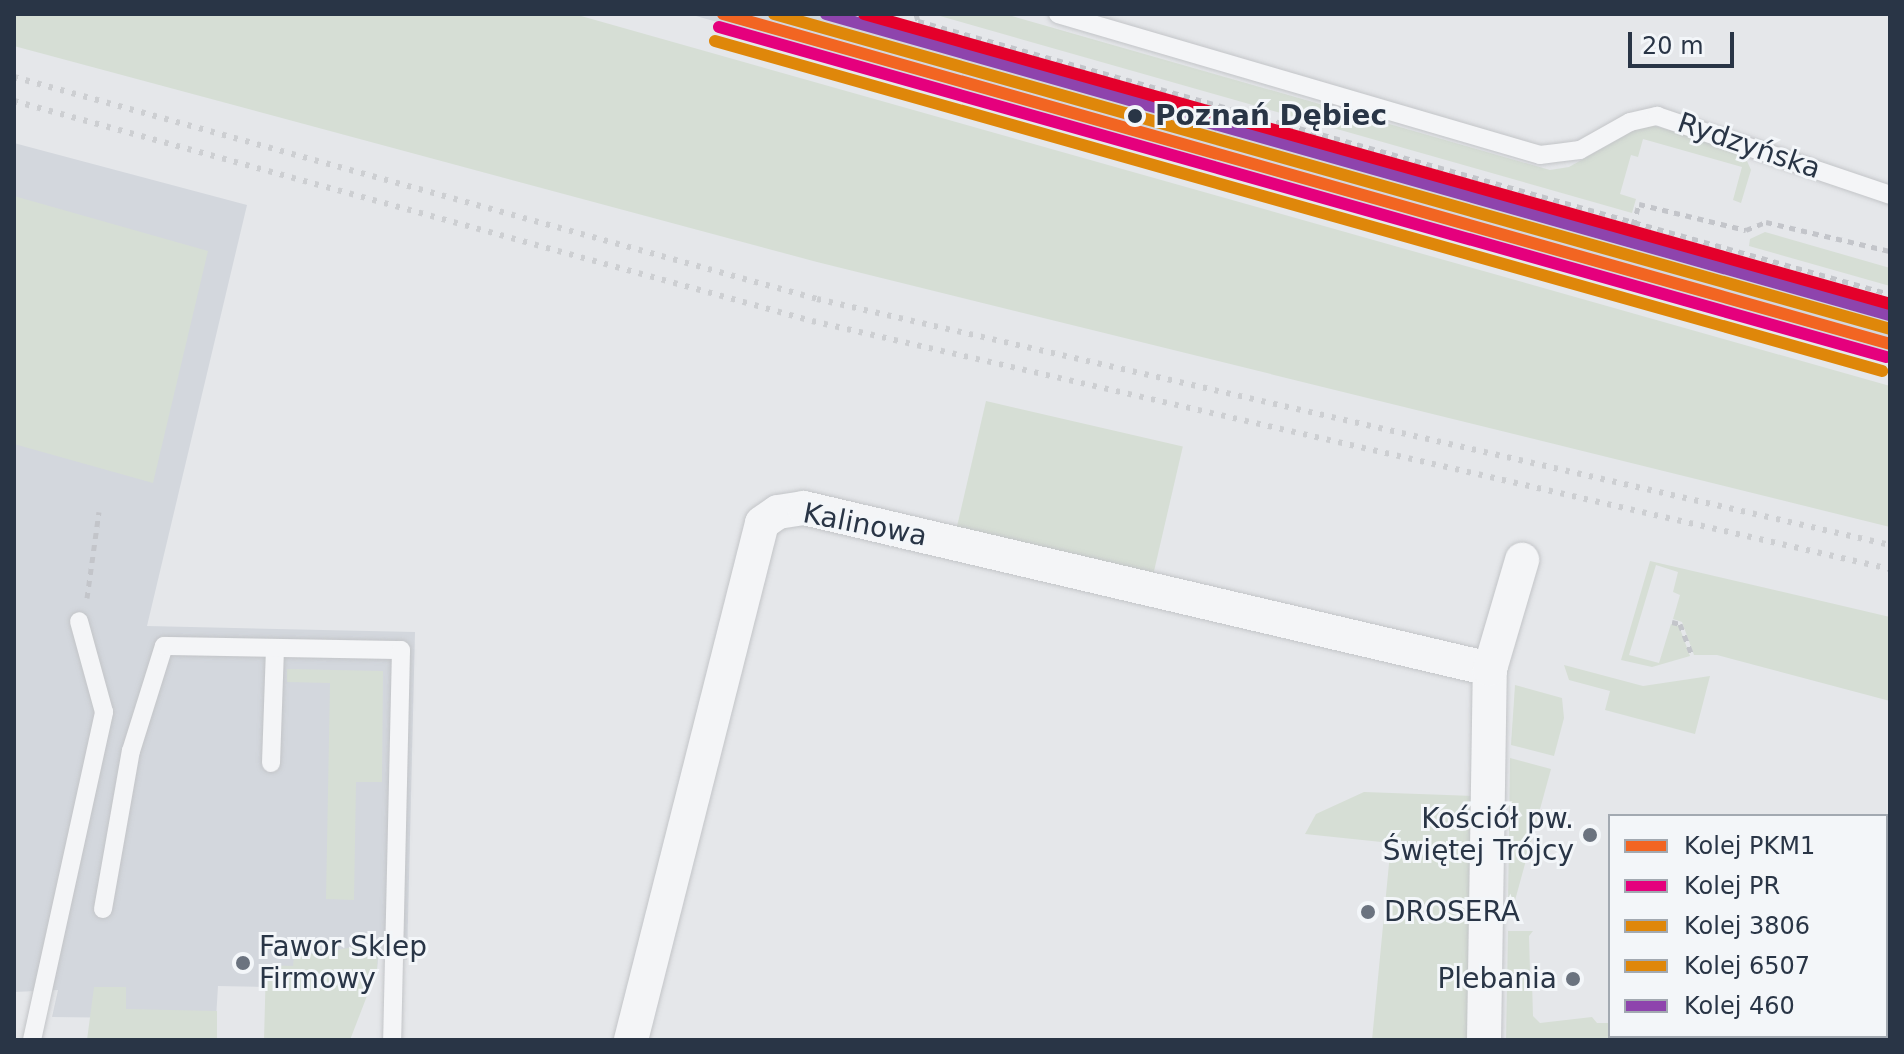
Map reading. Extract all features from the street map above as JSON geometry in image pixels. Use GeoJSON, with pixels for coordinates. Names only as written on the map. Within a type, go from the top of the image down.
{"type":"FeatureCollection","features":[{"type":"Feature","properties":{"kind":"street","name":"Kalinowa"},"geometry":{"type":"LineString","coordinates":[[631,1040],[762,523],[778,512],[804,508],[1490,669]]}},
{"type":"Feature","properties":{"kind":"street"},"geometry":{"type":"LineString","coordinates":[[1484,1040],[1490,669],[1522,560]]}},
{"type":"Feature","properties":{"kind":"lane","name":"Rydzyńska"},"geometry":{"type":"LineString","coordinates":[[1058,14],[1540,155],[1580,150],[1630,122],[1657,116],[1890,195]]}},
{"type":"Feature","properties":{"kind":"lane"},"geometry":{"type":"LineString","coordinates":[[32,1040],[104,712],[79,621]]}},
{"type":"Feature","properties":{"kind":"lane"},"geometry":{"type":"LineString","coordinates":[[103,909],[131,751],[164,646],[401,650],[392,1040]]}},
{"type":"Feature","properties":{"kind":"lane"},"geometry":{"type":"LineString","coordinates":[[271,763],[275,648]]}},
{"type":"Feature","properties":{"kind":"path"},"geometry":{"type":"LineString","coordinates":[[916,14],[918,21],[1633,225],[1890,294]]}},
{"type":"Feature","properties":{"kind":"path"},"geometry":{"type":"LineString","coordinates":[[1633,225],[1639,204],[1746,230],[1766,222],[1890,251]]}},
{"type":"Feature","properties":{"kind":"path"},"geometry":{"type":"LineString","coordinates":[[79,621],[87,600],[99,512]]}},
{"type":"Feature","properties":{"kind":"path"},"geometry":{"type":"LineString","coordinates":[[1672,622],[1680,624],[1692,655]]}},
{"type":"Feature","properties":{"kind":"shaded area"},"geometry":{"type":"Polygon","coordinates":[[[14,14],[574,14],[1890,386],[1890,527],[817,262],[14,46],[14,14]]]}},
{"type":"Feature","properties":{"kind":"shaded area"},"geometry":{"type":"Polygon","coordinates":[[[689,14],[847,14],[1861,302],[1864,293],[1890,300],[1890,353],[689,14]]]}},
{"type":"Feature","properties":{"kind":"shaded area"},"geometry":{"type":"Polygon","coordinates":[[[933,14],[1005,14],[1550,170],[1569,167],[1640,127],[1652,125],[1743,152],[1751,170],[1741,203],[1733,200],[1742,167],[1643,139],[1638,157],[1631,155],[1620,194],[1636,199],[1632,213],[933,14]]]}},
{"type":"Feature","properties":{"kind":"shaded area"},"geometry":{"type":"Polygon","coordinates":[[[14,143],[247,205],[147,626],[415,632],[407,960],[378,958],[377,970],[265,987],[218,986],[216,1019],[52,1017],[58,990],[14,992],[14,143]]]}},
{"type":"Feature","properties":{"kind":"shaded area"},"geometry":{"type":"Polygon","coordinates":[[[14,196],[208,251],[153,483],[14,444],[14,196]]]}},
{"type":"Feature","properties":{"kind":"shaded area"},"geometry":{"type":"Polygon","coordinates":[[[1765,232],[1890,268],[1890,286],[1749,246],[1750,239],[1765,232]]]}},
{"type":"Feature","properties":{"kind":"shaded area"},"geometry":{"type":"Polygon","coordinates":[[[986,401],[1183,446],[1153,575],[956,530],[986,401]]]}},
{"type":"Feature","properties":{"kind":"shaded area"},"geometry":{"type":"Polygon","coordinates":[[[1650,561],[1890,617],[1890,701],[1717,655],[1694,655],[1682,622],[1673,619],[1680,595],[1673,592],[1678,572],[1656,565],[1629,655],[1659,663],[1671,624],[1679,626],[1690,656],[1652,667],[1621,660],[1650,561]]]}},
{"type":"Feature","properties":{"kind":"shaded area"},"geometry":{"type":"Polygon","coordinates":[[[1564,665],[1643,686],[1710,676],[1695,734],[1605,710],[1610,691],[1569,680],[1564,665]]]}},
{"type":"Feature","properties":{"kind":"shaded area"},"geometry":{"type":"Polygon","coordinates":[[[287,669],[383,671],[382,782],[356,782],[354,900],[326,899],[330,683],[287,682],[287,669]]]}},
{"type":"Feature","properties":{"kind":"shaded area"},"geometry":{"type":"Polygon","coordinates":[[[1515,685],[1562,698],[1564,718],[1554,756],[1511,745],[1515,685]]]}},
{"type":"Feature","properties":{"kind":"shaded area"},"geometry":{"type":"Polygon","coordinates":[[[1510,758],[1551,769],[1514,904],[1508,905],[1510,758]]]}},
{"type":"Feature","properties":{"kind":"shaded area"},"geometry":{"type":"Polygon","coordinates":[[[1364,792],[1474,796],[1470,1040],[1372,1040],[1391,843],[1305,834],[1316,814],[1364,792]]]}},
{"type":"Feature","properties":{"kind":"shaded area"},"geometry":{"type":"Polygon","coordinates":[[[1508,931],[1533,931],[1529,936],[1530,971],[1538,976],[1532,982],[1533,1016],[1540,1023],[1592,1017],[1597,1023],[1608,1023],[1608,1038],[1678,1040],[1506,1040],[1508,931]]]}},
{"type":"Feature","properties":{"kind":"shaded area"},"geometry":{"type":"Polygon","coordinates":[[[378,943],[377,970],[350,1040],[264,1040],[266,965],[293,966],[294,957],[378,943]]]}},
{"type":"Feature","properties":{"kind":"shaded area"},"geometry":{"type":"Polygon","coordinates":[[[94,987],[126,987],[126,1009],[217,1011],[217,1040],[87,1040],[94,987]]]}},
{"type":"Feature","properties":{"kind":"railway"},"geometry":{"type":"LineString","coordinates":[[14,77],[817,299],[1890,545]]}},
{"type":"Feature","properties":{"kind":"railway"},"geometry":{"type":"LineString","coordinates":[[14,101],[812,321],[1890,569]]}},
{"type":"Feature","properties":{"kind":"rail line","name":"PKM1"},"geometry":{"type":"LineString","coordinates":[[723,14],[1890,344]]}},
{"type":"Feature","properties":{"kind":"rail line","name":"3806"},"geometry":{"type":"LineString","coordinates":[[774,14],[1890,329]]}},
{"type":"Feature","properties":{"kind":"rail line","name":"460"},"geometry":{"type":"LineString","coordinates":[[826,14],[1890,315]]}},
{"type":"Feature","properties":{"kind":"rail line","name":"PR"},"geometry":{"type":"LineString","coordinates":[[719,27],[1886,357]]}},
{"type":"Feature","properties":{"kind":"rail line","name":"6507"},"geometry":{"type":"LineString","coordinates":[[715,41],[1882,371]]}},
{"type":"Feature","properties":{"kind":"transit line"},"geometry":{"type":"LineString","coordinates":[[864,14],[1890,304]]}},
{"type":"Feature","properties":{"kind":"place","name":"Poznań Dębiec"},"geometry":{"type":"Point","coordinates":[1135,116]}},
{"type":"Feature","properties":{"kind":"place","name":"Kościół pw. Świętej Trójcy"},"geometry":{"type":"Point","coordinates":[1590,835]}},
{"type":"Feature","properties":{"kind":"place","name":"DROSERA"},"geometry":{"type":"Point","coordinates":[1368,912]}},
{"type":"Feature","properties":{"kind":"place","name":"Fawor Sklep Firmowy"},"geometry":{"type":"Point","coordinates":[243,963]}},
{"type":"Feature","properties":{"kind":"place","name":"Plebania"},"geometry":{"type":"Point","coordinates":[1573,979]}}]}
